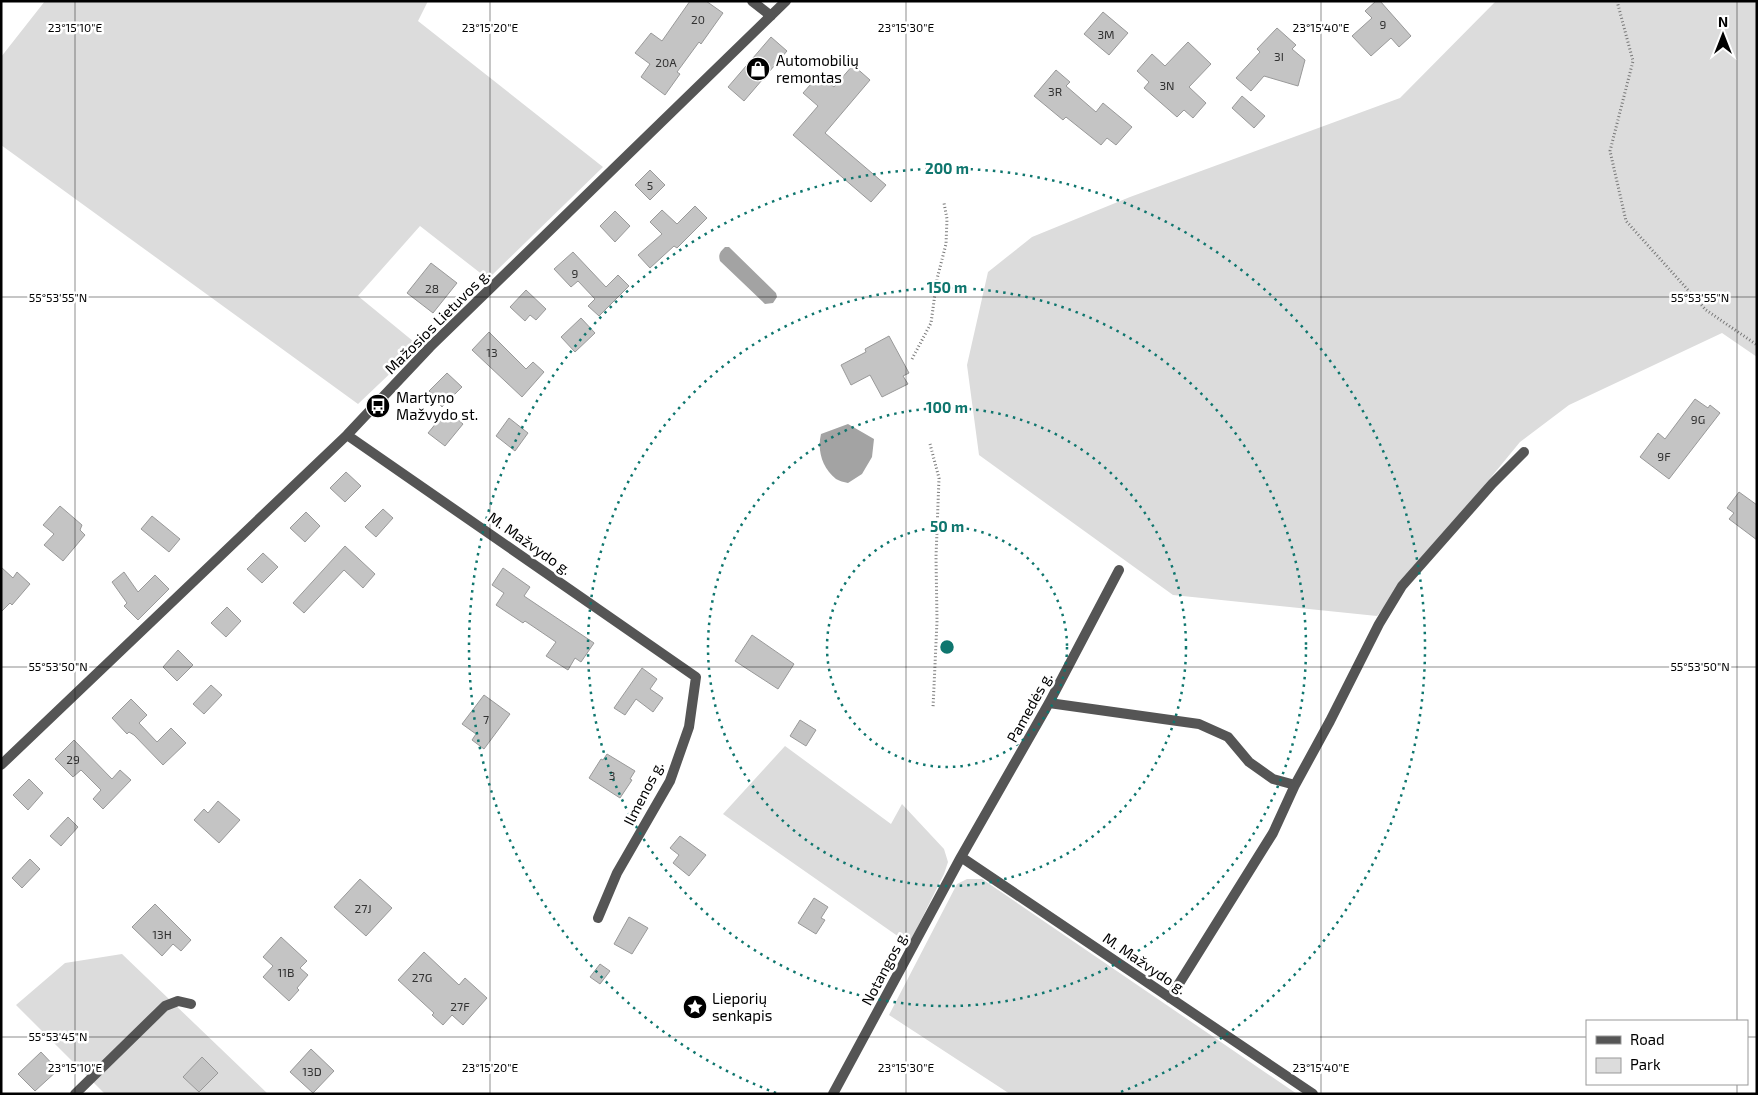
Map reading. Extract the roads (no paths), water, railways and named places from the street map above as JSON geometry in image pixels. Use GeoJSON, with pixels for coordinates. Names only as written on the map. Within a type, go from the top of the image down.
{"type":"FeatureCollection","features":[{"type":"Feature","properties":{"kind":"street"},"geometry":{"type":"LineString","coordinates":[[752,1],[771,16]]}},
{"type":"Feature","properties":{"kind":"street","name":"Mažosios Lietuvos g."},"geometry":{"type":"LineString","coordinates":[[1,765],[346,435],[430,347],[786,1]]}},
{"type":"Feature","properties":{"kind":"street","name":"M. Mažvydo g."},"geometry":{"type":"LineString","coordinates":[[346,435],[696,677]]}},
{"type":"Feature","properties":{"kind":"street"},"geometry":{"type":"LineString","coordinates":[[1170,998],[1273,833],[1295,785],[1402,586],[1492,484],[1524,452]]}},
{"type":"Feature","properties":{"kind":"street","name":"Pamedės g."},"geometry":{"type":"LineString","coordinates":[[961,857],[1049,703],[1119,570]]}},
{"type":"Feature","properties":{"kind":"street","name":"Ilmenos g."},"geometry":{"type":"LineString","coordinates":[[598,918],[617,873],[670,781],[689,727],[696,677]]}},
{"type":"Feature","properties":{"kind":"street"},"geometry":{"type":"LineString","coordinates":[[1049,703],[1199,724],[1228,737],[1249,762],[1274,779],[1295,785]]}},
{"type":"Feature","properties":{"kind":"street","name":"M. Mažvydo g."},"geometry":{"type":"LineString","coordinates":[[961,857],[1313,1094]]}},
{"type":"Feature","properties":{"kind":"street","name":"Notangos g."},"geometry":{"type":"LineString","coordinates":[[833,1094],[961,857]]}},
{"type":"Feature","properties":{"kind":"street"},"geometry":{"type":"LineString","coordinates":[[75,1094],[165,1006],[178,1001],[191,1004]]}},
{"type":"Feature","properties":{"kind":"place","name":"Automobilių remontas"},"geometry":{"type":"Point","coordinates":[758,69]}},
{"type":"Feature","properties":{"kind":"place","name":"Martyno Mažvydo st."},"geometry":{"type":"Point","coordinates":[378,406]}},
{"type":"Feature","properties":{"kind":"place","name":"Lieporių senkapis"},"geometry":{"type":"Point","coordinates":[695,1007]}}]}
